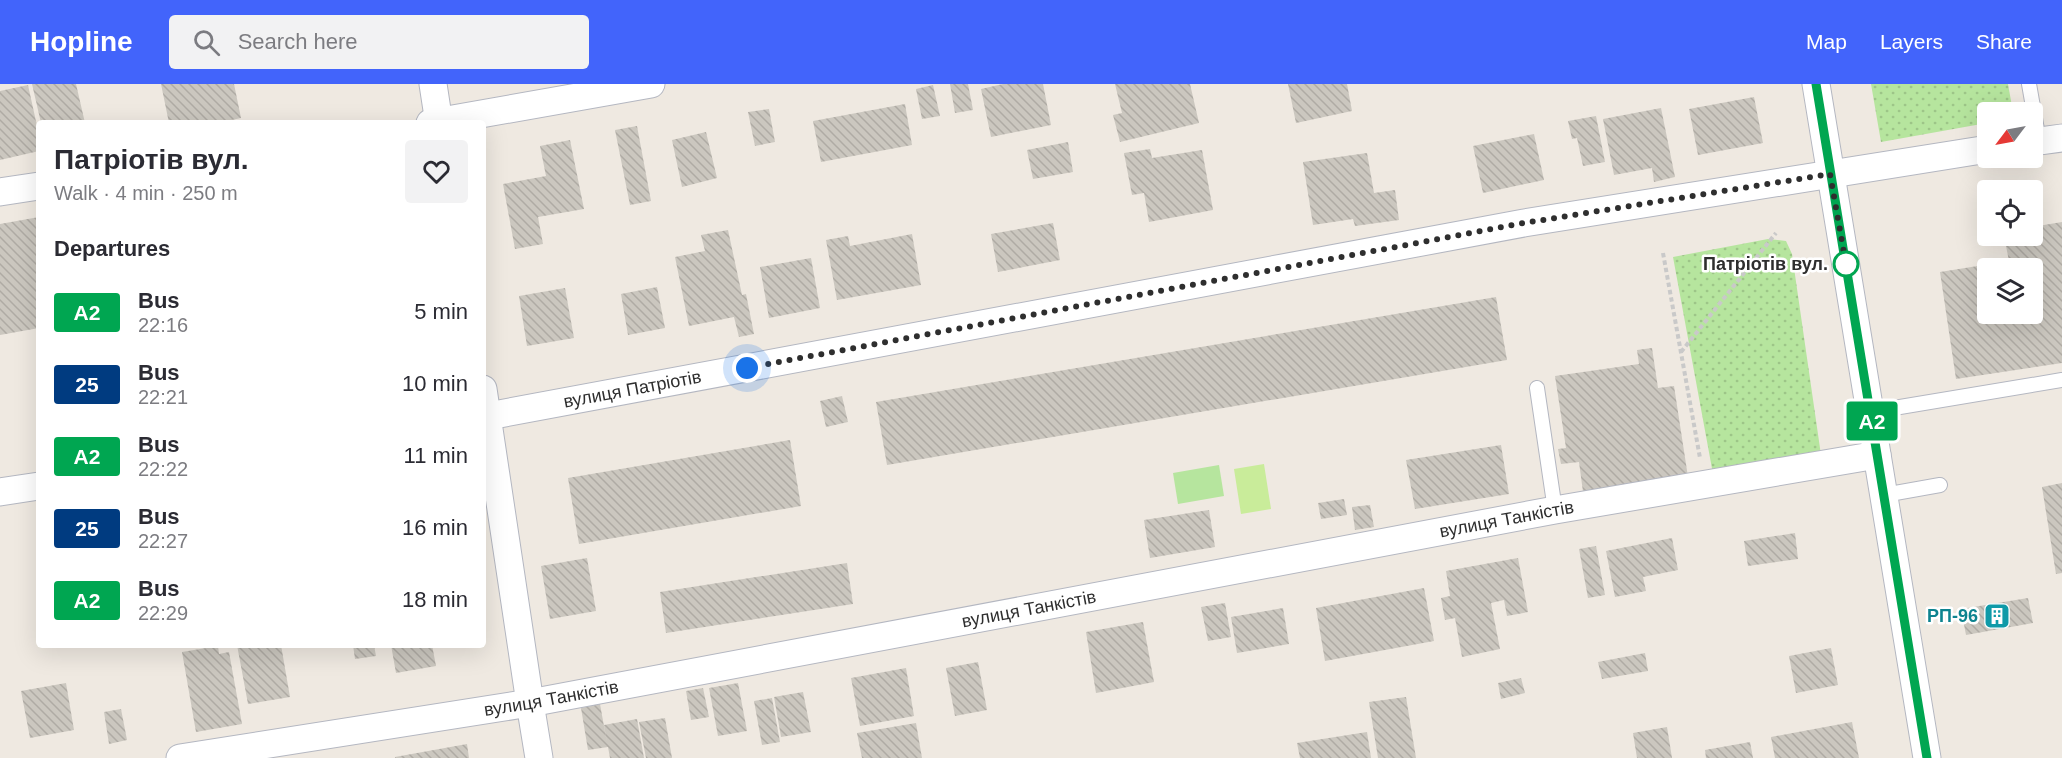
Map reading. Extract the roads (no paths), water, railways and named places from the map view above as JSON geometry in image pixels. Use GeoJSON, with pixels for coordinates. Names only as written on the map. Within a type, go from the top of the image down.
{"type":"FeatureCollection","features":[{"type":"Feature","properties":{"kind":"street"},"geometry":{"type":"LineString","coordinates":[[433,84],[436,120]]}},
{"type":"Feature","properties":{"kind":"street"},"geometry":{"type":"LineString","coordinates":[[447,120],[651,84]]}},
{"type":"Feature","properties":{"kind":"street"},"geometry":{"type":"LineString","coordinates":[[1816,84],[1927,758]]}},
{"type":"Feature","properties":{"kind":"street","name":"вулиця Патріотів"},"geometry":{"type":"LineString","coordinates":[[486,417],[1524,223],[1977,151]]}},
{"type":"Feature","properties":{"kind":"street"},"geometry":{"type":"LineString","coordinates":[[0,192],[36,186]]}},
{"type":"Feature","properties":{"kind":"street"},"geometry":{"type":"LineString","coordinates":[[486,423],[539,758]]}},
{"type":"Feature","properties":{"kind":"street","name":"вулиця Танкістів"},"geometry":{"type":"LineString","coordinates":[[180,758],[530,703],[1555,510],[1877,456]]}},
{"type":"Feature","properties":{"kind":"street"},"geometry":{"type":"LineString","coordinates":[[0,492],[36,486]]}},
{"type":"Feature","properties":{"kind":"lane"},"geometry":{"type":"LineString","coordinates":[[2030,84],[2045,140]]}},
{"type":"Feature","properties":{"kind":"lane"},"geometry":{"type":"LineString","coordinates":[[1870,412],[2062,380]]}},
{"type":"Feature","properties":{"kind":"lane"},"geometry":{"type":"LineString","coordinates":[[1537,388],[1555,510]]}},
{"type":"Feature","properties":{"kind":"lane"},"geometry":{"type":"LineString","coordinates":[[1884,495],[1940,485]]}},
{"type":"Feature","properties":{"kind":"place","name":"Патріотів вул."},"geometry":{"type":"Point","coordinates":[1846,264]}},
{"type":"Feature","properties":{"kind":"place","name":"РП-96"},"geometry":{"type":"Point","coordinates":[1997,616]}}]}
